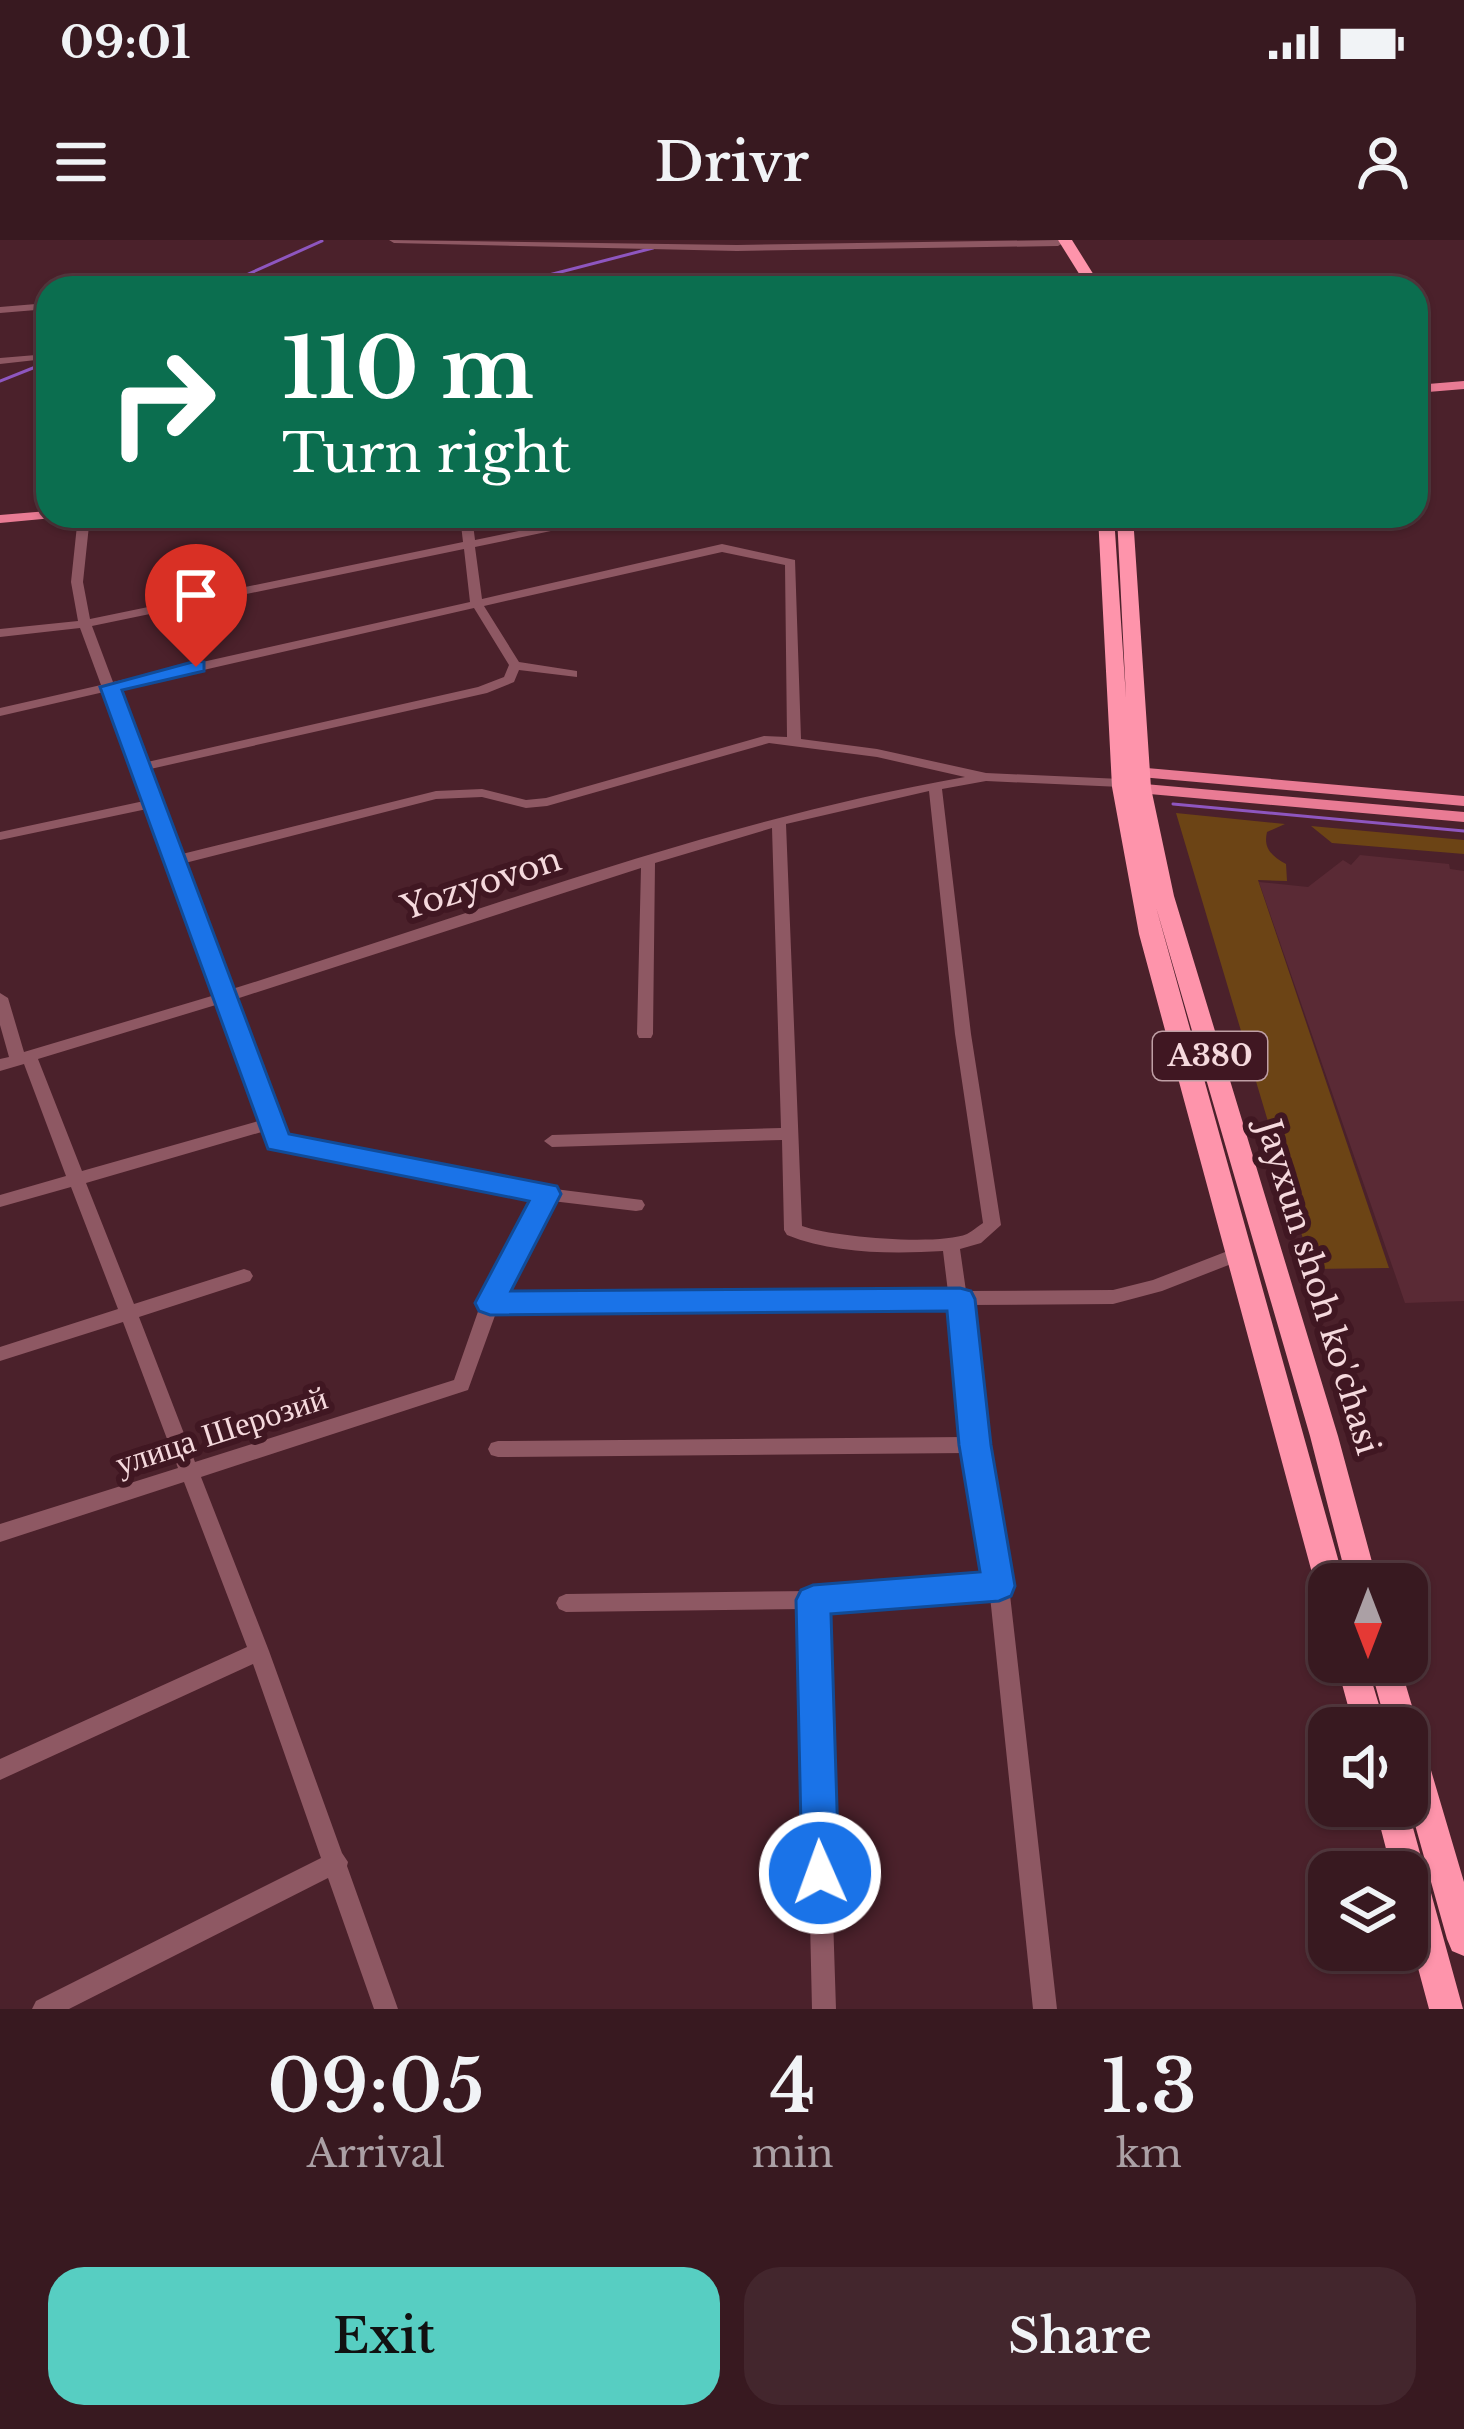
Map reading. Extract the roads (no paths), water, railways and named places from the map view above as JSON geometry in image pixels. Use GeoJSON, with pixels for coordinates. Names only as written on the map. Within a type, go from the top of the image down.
{"type":"FeatureCollection","features":[{"type":"Feature","properties":{"kind":"highway"},"geometry":{"type":"LineString","coordinates":[[1060,241],[1076,276]]}},
{"type":"Feature","properties":{"kind":"highway"},"geometry":{"type":"LineString","coordinates":[[1060,241],[1086,276]]}},
{"type":"Feature","properties":{"kind":"highway","name":"Jayxun shoh ko'chasi"},"geometry":{"type":"LineString","coordinates":[[1107,528],[1129,780],[1150,934],[1324,1563]]}},
{"type":"Feature","properties":{"kind":"highway","name":"Jayxun shoh ko'chasi"},"geometry":{"type":"LineString","coordinates":[[1125,528],[1129,780],[1357,1563]]}},
{"type":"Feature","properties":{"kind":"highway"},"geometry":{"type":"LineString","coordinates":[[1428,1814],[1464,1939]]}},
{"type":"Feature","properties":{"kind":"highway"},"geometry":{"type":"LineString","coordinates":[[1398,1827],[1450,1972],[1447,2009]]}},
{"type":"Feature","properties":{"kind":"main road"},"geometry":{"type":"LineString","coordinates":[[1428,388],[1464,385]]}},
{"type":"Feature","properties":{"kind":"main road"},"geometry":{"type":"LineString","coordinates":[[0,519],[36,516]]}},
{"type":"Feature","properties":{"kind":"main road"},"geometry":{"type":"LineString","coordinates":[[1129,780],[1464,801]]}},
{"type":"Feature","properties":{"kind":"main road"},"geometry":{"type":"LineString","coordinates":[[1129,780],[1464,817]]}},
{"type":"Feature","properties":{"kind":"street"},"geometry":{"type":"LineString","coordinates":[[394,240],[737,248],[1060,241]]}},
{"type":"Feature","properties":{"kind":"street"},"geometry":{"type":"LineString","coordinates":[[0,310],[36,307]]}},
{"type":"Feature","properties":{"kind":"street"},"geometry":{"type":"LineString","coordinates":[[0,361],[36,357]]}},
{"type":"Feature","properties":{"kind":"street"},"geometry":{"type":"LineString","coordinates":[[83,528],[77,582],[85,624],[278,1142],[547,1194],[636,1204]]}},
{"type":"Feature","properties":{"kind":"street"},"geometry":{"type":"LineString","coordinates":[[467,528],[476,602],[514,664],[572,674]]}},
{"type":"Feature","properties":{"kind":"street"},"geometry":{"type":"LineString","coordinates":[[0,633],[85,624],[546,528]]}},
{"type":"Feature","properties":{"kind":"street"},"geometry":{"type":"LineString","coordinates":[[0,712],[722,548],[791,563],[794,740]]}},
{"type":"Feature","properties":{"kind":"street"},"geometry":{"type":"LineString","coordinates":[[138,769],[482,690],[509,679],[514,664]]}},
{"type":"Feature","properties":{"kind":"street"},"geometry":{"type":"LineString","coordinates":[[174,861],[436,795],[482,793],[526,804],[547,802],[755,742],[794,740],[986,777],[1129,780]]}},
{"type":"Feature","properties":{"kind":"street","name":"Yozyovon"},"geometry":{"type":"LineString","coordinates":[[0,1065],[223,999],[648,860],[779,823],[986,777]]}},
{"type":"Feature","properties":{"kind":"street"},"geometry":{"type":"LineString","coordinates":[[779,823],[794,1230],[799,1235],[951,1244],[973,1240],[992,1225],[963,1034],[935,785]]}},
{"type":"Feature","properties":{"kind":"street"},"geometry":{"type":"LineString","coordinates":[[0,836],[151,804]]}},
{"type":"Feature","properties":{"kind":"street"},"geometry":{"type":"LineString","coordinates":[[645,1034],[648,860]]}},
{"type":"Feature","properties":{"kind":"street"},"geometry":{"type":"LineString","coordinates":[[0,998],[260,1651],[386,2009]]}},
{"type":"Feature","properties":{"kind":"street"},"geometry":{"type":"LineString","coordinates":[[0,1201],[268,1124]]}},
{"type":"Feature","properties":{"kind":"street"},"geometry":{"type":"LineString","coordinates":[[552,1141],[789,1134]]}},
{"type":"Feature","properties":{"kind":"street"},"geometry":{"type":"LineString","coordinates":[[547,1194],[490,1303],[1112,1298],[1238,1254]]}},
{"type":"Feature","properties":{"kind":"street"},"geometry":{"type":"LineString","coordinates":[[951,1244],[975,1445],[999,1586],[1046,2009]]}},
{"type":"Feature","properties":{"kind":"street"},"geometry":{"type":"LineString","coordinates":[[0,1354],[244,1276]]}},
{"type":"Feature","properties":{"kind":"street","name":"улица Шерозий"},"geometry":{"type":"LineString","coordinates":[[0,1533],[461,1384],[490,1303]]}},
{"type":"Feature","properties":{"kind":"street"},"geometry":{"type":"LineString","coordinates":[[498,1449],[975,1445]]}},
{"type":"Feature","properties":{"kind":"street"},"geometry":{"type":"LineString","coordinates":[[566,1603],[813,1600],[999,1586]]}},
{"type":"Feature","properties":{"kind":"street"},"geometry":{"type":"LineString","coordinates":[[813,1600],[824,2009]]}},
{"type":"Feature","properties":{"kind":"street"},"geometry":{"type":"LineString","coordinates":[[0,1770],[260,1651]]}},
{"type":"Feature","properties":{"kind":"street"},"geometry":{"type":"LineString","coordinates":[[44,2009],[337,1862]]}},
{"type":"Feature","properties":{"kind":"waterway"},"geometry":{"type":"LineString","coordinates":[[244,276],[322,241]]}},
{"type":"Feature","properties":{"kind":"waterway"},"geometry":{"type":"LineString","coordinates":[[545,276],[653,248]]}},
{"type":"Feature","properties":{"kind":"waterway"},"geometry":{"type":"LineString","coordinates":[[0,381],[36,367]]}},
{"type":"Feature","properties":{"kind":"waterway"},"geometry":{"type":"LineString","coordinates":[[1173,804],[1464,831]]}}]}
